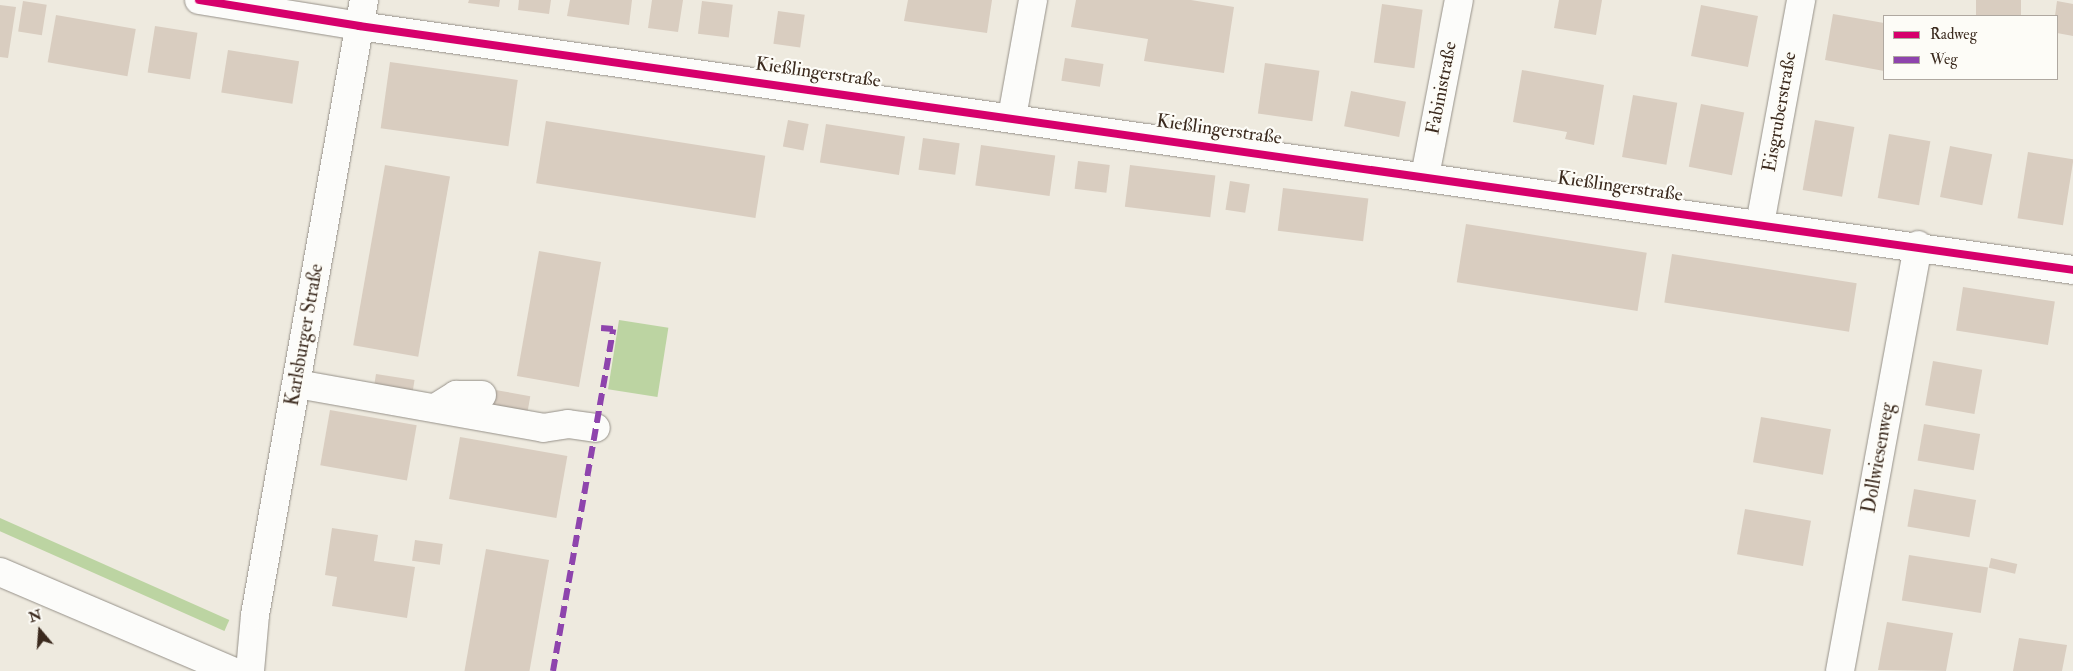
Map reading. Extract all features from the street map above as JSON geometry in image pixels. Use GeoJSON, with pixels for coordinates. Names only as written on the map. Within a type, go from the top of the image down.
{"type":"FeatureCollection","features":[{"type":"Feature","properties":{"kind":"street","name":"Kießlingerstraße"},"geometry":{"type":"LineString","coordinates":[[199,0],[361,13],[1012,117],[1918,245],[2073,270]]}},
{"type":"Feature","properties":{"kind":"street"},"geometry":{"type":"LineString","coordinates":[[1012,117],[1033,0]]}},
{"type":"Feature","properties":{"kind":"street","name":"Fabinistraße"},"geometry":{"type":"LineString","coordinates":[[1425,176],[1459,0]]}},
{"type":"Feature","properties":{"kind":"street","name":"Eisgruberstraße"},"geometry":{"type":"LineString","coordinates":[[1760,224],[1801,0]]}},
{"type":"Feature","properties":{"kind":"street","name":"Karlsburger Straße"},"geometry":{"type":"LineString","coordinates":[[250,671],[254,614],[298,376],[361,13]]}},
{"type":"Feature","properties":{"kind":"street","name":"Dollwiesenweg"},"geometry":{"type":"LineString","coordinates":[[1840,671],[1918,245]]}},
{"type":"Feature","properties":{"kind":"street"},"geometry":{"type":"LineString","coordinates":[[298,376],[375,381]]}},
{"type":"Feature","properties":{"kind":"street"},"geometry":{"type":"LineString","coordinates":[[298,376],[436,408],[543,428],[568,424],[596,428]]}},
{"type":"Feature","properties":{"kind":"street"},"geometry":{"type":"LineString","coordinates":[[436,408],[456,395],[482,396]]}},
{"type":"Feature","properties":{"kind":"street"},"geometry":{"type":"LineString","coordinates":[[0,572],[232,671]]}},
{"type":"Feature","properties":{"kind":"green space"},"geometry":{"type":"Polygon","coordinates":[[[619,320],[668,328],[657,397],[608,389],[619,320]]]}},
{"type":"Feature","properties":{"kind":"green space"},"geometry":{"type":"Polygon","coordinates":[[[0,518],[229,620],[224,631],[0,531],[0,518]]]}},
{"type":"Feature","properties":{"kind":"building"},"geometry":{"type":"Polygon","coordinates":[[[469,0],[500,0],[499,7],[468,3],[469,0]]]}},
{"type":"Feature","properties":{"kind":"building"},"geometry":{"type":"Polygon","coordinates":[[[519,0],[551,0],[549,14],[518,10],[519,0]]]}},
{"type":"Feature","properties":{"kind":"building"},"geometry":{"type":"Polygon","coordinates":[[[570,0],[632,0],[629,25],[567,16],[570,0]]]}},
{"type":"Feature","properties":{"kind":"building"},"geometry":{"type":"Polygon","coordinates":[[[652,0],[683,0],[678,32],[648,28],[652,0]]]}},
{"type":"Feature","properties":{"kind":"building"},"geometry":{"type":"Polygon","coordinates":[[[908,0],[992,0],[987,33],[904,21],[908,0]]]}},
{"type":"Feature","properties":{"kind":"building"},"geometry":{"type":"Polygon","coordinates":[[[1076,0],[1191,0],[1234,7],[1224,73],[1144,61],[1148,39],[1071,27],[1076,0]]]}},
{"type":"Feature","properties":{"kind":"building"},"geometry":{"type":"Polygon","coordinates":[[[1559,0],[1602,0],[1596,35],[1554,28],[1559,0]]]}},
{"type":"Feature","properties":{"kind":"building"},"geometry":{"type":"Polygon","coordinates":[[[1976,0],[2021,0],[2021,15],[1976,15],[1976,0]]]}},
{"type":"Feature","properties":{"kind":"building"},"geometry":{"type":"Polygon","coordinates":[[[23,1],[47,5],[42,35],[18,32],[23,1]]]}},
{"type":"Feature","properties":{"kind":"building"},"geometry":{"type":"Polygon","coordinates":[[[702,1],[733,5],[729,38],[698,34],[702,1]]]}},
{"type":"Feature","properties":{"kind":"building"},"geometry":{"type":"Polygon","coordinates":[[[2057,1],[2073,4],[2073,36],[2058,33],[2058,15],[2055,15],[2057,1]]]}},
{"type":"Feature","properties":{"kind":"building"},"geometry":{"type":"Polygon","coordinates":[[[1382,4],[1423,10],[1414,68],[1374,62],[1382,4]]]}},
{"type":"Feature","properties":{"kind":"building"},"geometry":{"type":"Polygon","coordinates":[[[0,5],[16,7],[8,58],[0,57],[0,5]]]}},
{"type":"Feature","properties":{"kind":"building"},"geometry":{"type":"Polygon","coordinates":[[[1701,5],[1758,16],[1748,67],[1691,56],[1701,5]]]}},
{"type":"Feature","properties":{"kind":"building"},"geometry":{"type":"Polygon","coordinates":[[[778,11],[805,15],[800,47],[773,44],[778,11]]]}},
{"type":"Feature","properties":{"kind":"building"},"geometry":{"type":"Polygon","coordinates":[[[1833,14],[1883,23],[1883,71],[1825,60],[1833,14]]]}},
{"type":"Feature","properties":{"kind":"building"},"geometry":{"type":"Polygon","coordinates":[[[56,15],[136,29],[127,76],[48,62],[56,15]]]}},
{"type":"Feature","properties":{"kind":"building"},"geometry":{"type":"Polygon","coordinates":[[[155,26],[197,33],[190,79],[148,72],[155,26]]]}},
{"type":"Feature","properties":{"kind":"building"},"geometry":{"type":"Polygon","coordinates":[[[228,50],[299,61],[292,104],[221,92],[228,50]]]}},
{"type":"Feature","properties":{"kind":"building"},"geometry":{"type":"Polygon","coordinates":[[[1065,58],[1104,64],[1100,87],[1061,81],[1065,58]]]}},
{"type":"Feature","properties":{"kind":"building"},"geometry":{"type":"Polygon","coordinates":[[[390,62],[518,80],[508,146],[381,128],[390,62]]]}},
{"type":"Feature","properties":{"kind":"building"},"geometry":{"type":"Polygon","coordinates":[[[1265,63],[1319,71],[1312,121],[1258,114],[1265,63]]]}},
{"type":"Feature","properties":{"kind":"building"},"geometry":{"type":"Polygon","coordinates":[[[1522,70],[1604,85],[1594,145],[1565,139],[1567,132],[1513,122],[1522,70]]]}},
{"type":"Feature","properties":{"kind":"building"},"geometry":{"type":"Polygon","coordinates":[[[1351,91],[1406,102],[1399,137],[1344,126],[1351,91]]]}},
{"type":"Feature","properties":{"kind":"building"},"geometry":{"type":"Polygon","coordinates":[[[1633,95],[1677,103],[1666,165],[1622,157],[1633,95]]]}},
{"type":"Feature","properties":{"kind":"building"},"geometry":{"type":"Polygon","coordinates":[[[1701,104],[1744,112],[1732,175],[1689,167],[1701,104]]]}},
{"type":"Feature","properties":{"kind":"building"},"geometry":{"type":"Polygon","coordinates":[[[788,120],[809,124],[803,151],[783,147],[788,120]]]}},
{"type":"Feature","properties":{"kind":"building"},"geometry":{"type":"Polygon","coordinates":[[[1815,120],[1854,127],[1842,197],[1803,190],[1815,120]]]}},
{"type":"Feature","properties":{"kind":"building"},"geometry":{"type":"Polygon","coordinates":[[[546,121],[765,156],[755,218],[536,183],[546,121]]]}},
{"type":"Feature","properties":{"kind":"building"},"geometry":{"type":"Polygon","coordinates":[[[826,124],[905,137],[899,175],[820,163],[826,124]]]}},
{"type":"Feature","properties":{"kind":"building"},"geometry":{"type":"Polygon","coordinates":[[[1889,134],[1930,141],[1919,205],[1878,198],[1889,134]]]}},
{"type":"Feature","properties":{"kind":"building"},"geometry":{"type":"Polygon","coordinates":[[[923,138],[960,143],[955,175],[919,170],[923,138]]]}},
{"type":"Feature","properties":{"kind":"building"},"geometry":{"type":"Polygon","coordinates":[[[981,145],[1055,155],[1050,196],[975,186],[981,145]]]}},
{"type":"Feature","properties":{"kind":"building"},"geometry":{"type":"Polygon","coordinates":[[[1950,146],[1992,154],[1982,205],[1940,197],[1950,146]]]}},
{"type":"Feature","properties":{"kind":"building"},"geometry":{"type":"Polygon","coordinates":[[[2028,152],[2073,159],[2063,225],[2018,218],[2028,152]]]}},
{"type":"Feature","properties":{"kind":"building"},"geometry":{"type":"Polygon","coordinates":[[[1078,161],[1110,165],[1106,193],[1075,189],[1078,161]]]}},
{"type":"Feature","properties":{"kind":"building"},"geometry":{"type":"Polygon","coordinates":[[[385,165],[450,176],[418,357],[353,345],[385,165]]]}},
{"type":"Feature","properties":{"kind":"building"},"geometry":{"type":"Polygon","coordinates":[[[1130,165],[1215,175],[1210,217],[1125,207],[1130,165]]]}},
{"type":"Feature","properties":{"kind":"building"},"geometry":{"type":"Polygon","coordinates":[[[1230,181],[1250,184],[1245,213],[1225,210],[1230,181]]]}},
{"type":"Feature","properties":{"kind":"building"},"geometry":{"type":"Polygon","coordinates":[[[1283,188],[1368,198],[1363,241],[1278,231],[1283,188]]]}},
{"type":"Feature","properties":{"kind":"building"},"geometry":{"type":"Polygon","coordinates":[[[1466,224],[1647,253],[1638,311],[1457,282],[1466,224]]]}},
{"type":"Feature","properties":{"kind":"building"},"geometry":{"type":"Polygon","coordinates":[[[539,251],[601,262],[579,387],[517,376],[539,251]]]}},
{"type":"Feature","properties":{"kind":"building"},"geometry":{"type":"Polygon","coordinates":[[[1672,254],[1857,283],[1849,332],[1664,302],[1672,254]]]}},
{"type":"Feature","properties":{"kind":"building"},"geometry":{"type":"Polygon","coordinates":[[[1963,287],[2055,302],[2048,345],[1956,330],[1963,287]]]}},
{"type":"Feature","properties":{"kind":"building"},"geometry":{"type":"Polygon","coordinates":[[[1933,361],[1982,370],[1974,414],[1925,405],[1933,361]]]}},
{"type":"Feature","properties":{"kind":"building"},"geometry":{"type":"Polygon","coordinates":[[[376,374],[415,380],[412,395],[374,389],[376,374]]]}},
{"type":"Feature","properties":{"kind":"building"},"geometry":{"type":"Polygon","coordinates":[[[484,388],[530,396],[528,411],[481,403],[484,388]]]}},
{"type":"Feature","properties":{"kind":"building"},"geometry":{"type":"Polygon","coordinates":[[[330,410],[417,425],[407,480],[320,465],[330,410]]]}},
{"type":"Feature","properties":{"kind":"building"},"geometry":{"type":"Polygon","coordinates":[[[1761,417],[1831,429],[1823,475],[1753,462],[1761,417]]]}},
{"type":"Feature","properties":{"kind":"building"},"geometry":{"type":"Polygon","coordinates":[[[1924,424],[1980,434],[1974,470],[1918,460],[1924,424]]]}},
{"type":"Feature","properties":{"kind":"building"},"geometry":{"type":"Polygon","coordinates":[[[460,437],[567,456],[556,518],[449,499],[460,437]]]}},
{"type":"Feature","properties":{"kind":"building"},"geometry":{"type":"Polygon","coordinates":[[[1914,489],[1976,500],[1969,537],[1907,526],[1914,489]]]}},
{"type":"Feature","properties":{"kind":"building"},"geometry":{"type":"Polygon","coordinates":[[[1745,509],[1811,521],[1803,566],[1737,554],[1745,509]]]}},
{"type":"Feature","properties":{"kind":"building"},"geometry":{"type":"Polygon","coordinates":[[[332,528],[378,535],[374,561],[415,567],[407,618],[332,606],[337,577],[325,575],[332,528]]]}},
{"type":"Feature","properties":{"kind":"building"},"geometry":{"type":"Polygon","coordinates":[[[415,540],[443,544],[440,565],[412,561],[415,540]]]}},
{"type":"Feature","properties":{"kind":"building"},"geometry":{"type":"Polygon","coordinates":[[[486,549],[549,560],[529,671],[464,671],[486,549]]]}},
{"type":"Feature","properties":{"kind":"building"},"geometry":{"type":"Polygon","coordinates":[[[1909,555],[1988,568],[1981,613],[1902,600],[1909,555]]]}},
{"type":"Feature","properties":{"kind":"building"},"geometry":{"type":"Polygon","coordinates":[[[1991,558],[2017,564],[2015,574],[1989,568],[1991,558]]]}},
{"type":"Feature","properties":{"kind":"building"},"geometry":{"type":"Polygon","coordinates":[[[1887,622],[1953,633],[1946,671],[1878,670],[1887,622]]]}},
{"type":"Feature","properties":{"kind":"building"},"geometry":{"type":"Polygon","coordinates":[[[2019,638],[2067,645],[2062,671],[2013,671],[2019,638]]]}},
{"type":"Feature","properties":{"kind":"marked path"},"geometry":{"type":"LineString","coordinates":[[553,671],[613,329],[601,328]]}},
{"type":"Feature","properties":{"kind":"cycle path"},"geometry":{"type":"LineString","coordinates":[[199,0],[359,26],[2073,270]]}}]}
